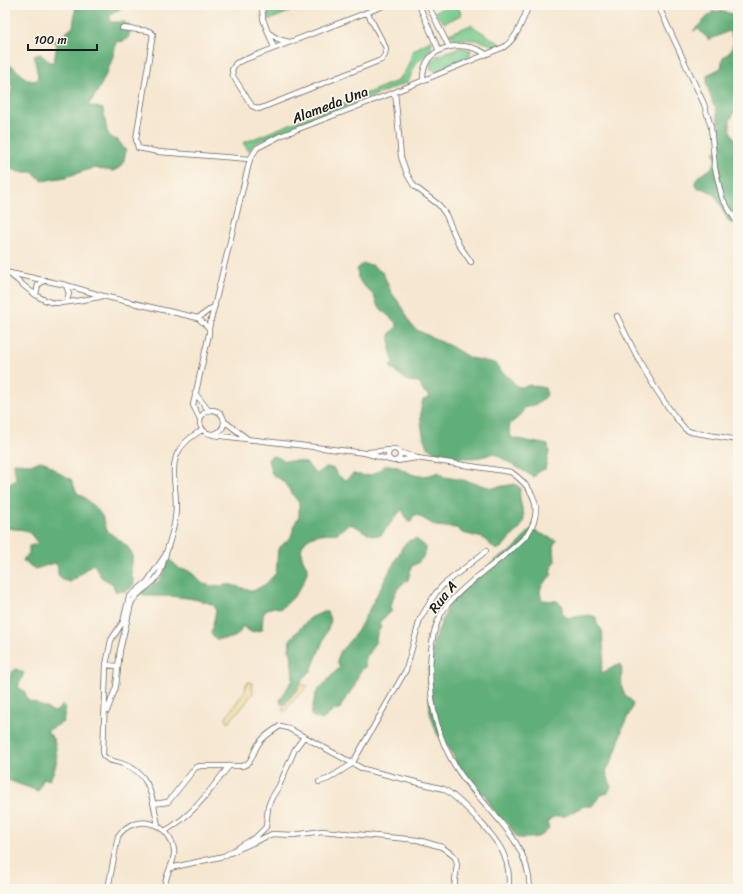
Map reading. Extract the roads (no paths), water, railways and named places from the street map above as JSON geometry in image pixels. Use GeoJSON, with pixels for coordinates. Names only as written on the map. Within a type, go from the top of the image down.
{"type":"FeatureCollection","features":[{"type":"Feature","properties":{"kind":"street"},"geometry":{"type":"LineString","coordinates":[[262,5],[263,19],[274,48]]}},
{"type":"Feature","properties":{"kind":"street"},"geometry":{"type":"LineString","coordinates":[[367,12],[386,48],[386,55],[381,60],[259,108],[252,106],[233,76],[233,68],[236,63],[367,12],[386,5]]}},
{"type":"Feature","properties":{"kind":"street"},"geometry":{"type":"LineString","coordinates":[[419,5],[439,51]]}},
{"type":"Feature","properties":{"kind":"street"},"geometry":{"type":"LineString","coordinates":[[428,5],[449,47]]}},
{"type":"Feature","properties":{"kind":"street","name":"Alameda Una"},"geometry":{"type":"LineString","coordinates":[[250,159],[257,148],[280,136],[395,92],[423,79],[504,47],[511,42],[518,32],[528,5]]}},
{"type":"Feature","properties":{"kind":"street"},"geometry":{"type":"LineString","coordinates":[[658,5],[704,104],[711,127],[715,168],[722,198],[738,224]]}},
{"type":"Feature","properties":{"kind":"street"},"geometry":{"type":"LineString","coordinates":[[427,24],[436,20]]}},
{"type":"Feature","properties":{"kind":"street"},"geometry":{"type":"LineString","coordinates":[[122,28],[149,31],[153,34],[136,139],[138,148],[159,152],[250,159],[209,328],[209,334],[193,405],[200,419],[199,423],[202,430],[213,435],[222,428],[224,421]]}},
{"type":"Feature","properties":{"kind":"street"},"geometry":{"type":"LineString","coordinates":[[269,33],[278,39],[290,42]]}},
{"type":"Feature","properties":{"kind":"street"},"geometry":{"type":"LineString","coordinates":[[434,39],[438,41],[444,36]]}},
{"type":"Feature","properties":{"kind":"street"},"geometry":{"type":"LineString","coordinates":[[423,79],[423,69],[430,58],[439,51],[449,47],[466,46],[479,49],[486,54]]}},
{"type":"Feature","properties":{"kind":"street"},"geometry":{"type":"LineString","coordinates":[[395,92],[401,157],[407,174],[414,186],[439,205],[459,245],[471,262]]}},
{"type":"Feature","properties":{"kind":"street"},"geometry":{"type":"LineString","coordinates":[[7,273],[45,280],[103,296],[198,318],[209,328]]}},
{"type":"Feature","properties":{"kind":"street"},"geometry":{"type":"LineString","coordinates":[[7,273],[48,301],[59,303],[103,296]]}},
{"type":"Feature","properties":{"kind":"street"},"geometry":{"type":"LineString","coordinates":[[36,294],[38,285],[45,280]]}},
{"type":"Feature","properties":{"kind":"street"},"geometry":{"type":"LineString","coordinates":[[66,285],[69,294],[66,302]]}},
{"type":"Feature","properties":{"kind":"street"},"geometry":{"type":"LineString","coordinates":[[198,318],[215,306]]}},
{"type":"Feature","properties":{"kind":"street"},"geometry":{"type":"LineString","coordinates":[[617,316],[643,369],[659,394],[685,429],[691,432],[738,440]]}},
{"type":"Feature","properties":{"kind":"street"},"geometry":{"type":"LineString","coordinates":[[195,393],[209,410],[217,412],[224,421],[249,440]]}},
{"type":"Feature","properties":{"kind":"street"},"geometry":{"type":"LineString","coordinates":[[200,419],[209,410]]}},
{"type":"Feature","properties":{"kind":"street"},"geometry":{"type":"LineString","coordinates":[[105,714],[116,687],[120,650],[133,599],[150,586],[158,577],[175,520],[176,504],[173,472],[175,460],[179,449],[189,438],[202,430]]}},
{"type":"Feature","properties":{"kind":"street","name":"Rua A"},"geometry":{"type":"LineString","coordinates":[[213,435],[366,453],[396,461],[417,458]]}},
{"type":"Feature","properties":{"kind":"street","name":"Rua A"},"geometry":{"type":"LineString","coordinates":[[366,453],[396,449],[417,458],[512,472],[523,480],[533,492],[536,505],[533,526],[527,536],[464,587],[444,609],[435,627],[431,644],[430,692],[438,732],[447,753],[460,773],[518,844],[530,878],[530,889]]}},
{"type":"Feature","properties":{"kind":"street"},"geometry":{"type":"LineString","coordinates":[[390,450],[388,454],[390,460]]}},
{"type":"Feature","properties":{"kind":"street"},"geometry":{"type":"LineString","coordinates":[[396,461],[400,456],[400,452]]}},
{"type":"Feature","properties":{"kind":"street"},"geometry":{"type":"LineString","coordinates":[[319,782],[328,779],[352,764],[406,670],[413,649],[417,629],[427,605],[443,585],[486,551]]}},
{"type":"Feature","properties":{"kind":"street"},"geometry":{"type":"LineString","coordinates":[[158,826],[148,781],[131,768],[108,760],[104,755],[106,665],[111,640],[123,622],[129,597],[147,582],[164,557]]}},
{"type":"Feature","properties":{"kind":"street"},"geometry":{"type":"LineString","coordinates":[[106,665],[118,666]]}},
{"type":"Feature","properties":{"kind":"street"},"geometry":{"type":"LineString","coordinates":[[153,804],[168,802],[196,768],[201,766],[242,766],[251,761],[256,746],[261,740],[280,726],[288,728],[363,769],[444,789],[456,796],[491,836],[504,854],[509,873],[509,889]]}},
{"type":"Feature","properties":{"kind":"street"},"geometry":{"type":"LineString","coordinates":[[230,854],[256,837],[266,827],[268,807],[271,799],[279,786],[295,749],[304,737]]}},
{"type":"Feature","properties":{"kind":"street"},"geometry":{"type":"LineString","coordinates":[[164,831],[183,820],[230,766]]}},
{"type":"Feature","properties":{"kind":"street"},"geometry":{"type":"LineString","coordinates":[[108,889],[118,836],[122,830],[137,823],[145,822],[158,826],[164,831],[174,849],[174,856],[164,882],[165,889]]}},
{"type":"Feature","properties":{"kind":"street"},"geometry":{"type":"LineString","coordinates":[[266,827],[272,834]]}},
{"type":"Feature","properties":{"kind":"street"},"geometry":{"type":"LineString","coordinates":[[170,868],[230,854],[272,834],[294,835],[322,831],[376,835],[431,843],[442,847],[454,857],[457,864],[454,889]]}}]}
